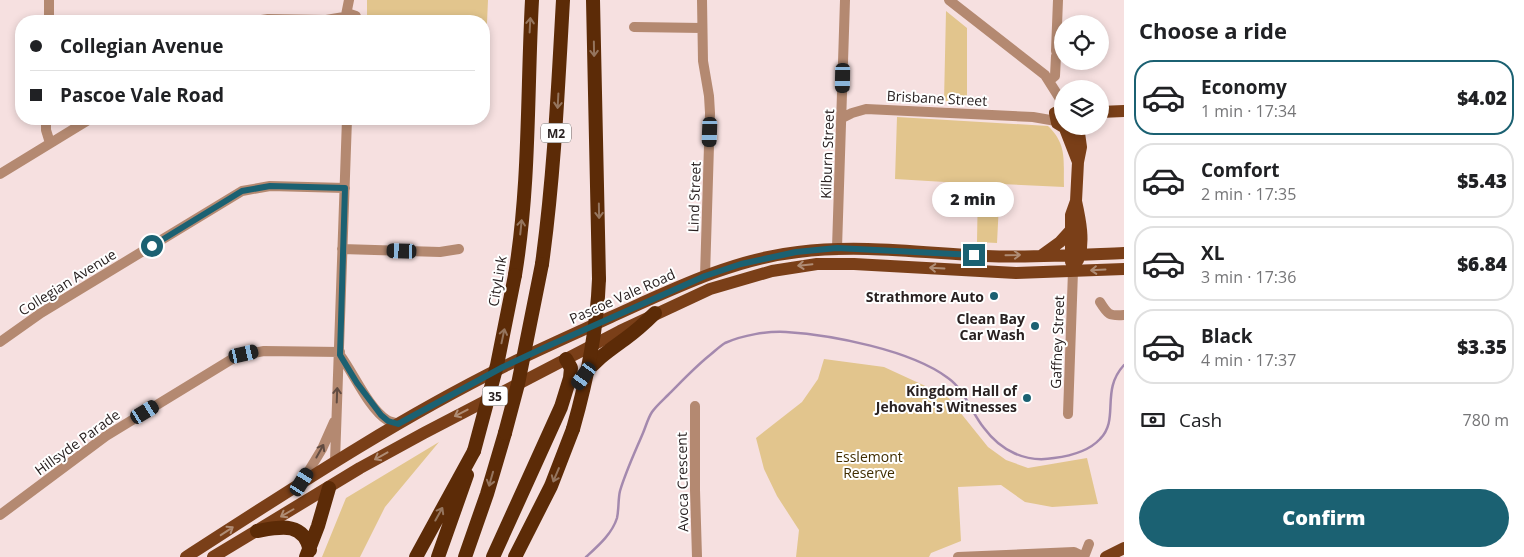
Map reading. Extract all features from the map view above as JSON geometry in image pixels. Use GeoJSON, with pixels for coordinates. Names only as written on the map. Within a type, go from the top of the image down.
{"type":"FeatureCollection","features":[{"type":"Feature","properties":{"kind":"highway","name":"CityLink"},"geometry":{"type":"LineString","coordinates":[[438,557],[461,495],[474,451],[497,365],[515,275],[526,172],[532,0]]}},
{"type":"Feature","properties":{"kind":"highway","name":"M2"},"geometry":{"type":"LineString","coordinates":[[465,557],[487,494],[518,384],[542,264],[556,126],[563,0]]}},
{"type":"Feature","properties":{"kind":"highway"},"geometry":{"type":"LineString","coordinates":[[515,557],[551,486],[573,429],[594,341],[599,279],[592,0]]}},
{"type":"Feature","properties":{"kind":"highway"},"geometry":{"type":"LineString","coordinates":[[562,407],[592,365],[655,313]]}},
{"type":"Feature","properties":{"kind":"highway"},"geometry":{"type":"LineString","coordinates":[[493,557],[562,407],[571,368],[566,359]]}},
{"type":"Feature","properties":{"kind":"highway"},"geometry":{"type":"LineString","coordinates":[[416,557],[474,451]]}},
{"type":"Feature","properties":{"kind":"highway"},"geometry":{"type":"LineString","coordinates":[[308,553],[329,488]]}},
{"type":"Feature","properties":{"kind":"highway"},"geometry":{"type":"LineString","coordinates":[[257,531],[297,529],[308,541],[308,553]]}},
{"type":"Feature","properties":{"kind":"main road"},"geometry":{"type":"LineString","coordinates":[[1109,112],[1124,111]]}},
{"type":"Feature","properties":{"kind":"main road"},"geometry":{"type":"LineString","coordinates":[[1070,135],[1078,162],[1076,201],[1080,218],[1073,272]]}},
{"type":"Feature","properties":{"kind":"main road"},"geometry":{"type":"LineString","coordinates":[[1075,255],[1070,231],[1071,215],[1076,201]]}},
{"type":"Feature","properties":{"kind":"main road"},"geometry":{"type":"LineString","coordinates":[[1042,255],[1060,242],[1070,231]]}},
{"type":"Feature","properties":{"kind":"main road","name":"Pascoe Vale Road"},"geometry":{"type":"LineString","coordinates":[[186,557],[335,461],[398,424],[503,367],[705,276],[741,264],[771,256],[837,248],[990,256],[1124,253]]}},
{"type":"Feature","properties":{"kind":"main road","name":"35"},"geometry":{"type":"LineString","coordinates":[[213,557],[360,468],[424,433],[655,313],[710,289],[772,271],[817,264],[862,264],[1016,273],[1124,269]]}},
{"type":"Feature","properties":{"kind":"main road"},"geometry":{"type":"LineString","coordinates":[[548,346],[566,359]]}},
{"type":"Feature","properties":{"kind":"main road"},"geometry":{"type":"LineString","coordinates":[[329,488],[335,461]]}},
{"type":"Feature","properties":{"kind":"main road"},"geometry":{"type":"LineString","coordinates":[[1106,557],[1124,548]]}},
{"type":"Feature","properties":{"kind":"street"},"geometry":{"type":"LineString","coordinates":[[49,0],[49,15]]}},
{"type":"Feature","properties":{"kind":"street"},"geometry":{"type":"LineString","coordinates":[[349,0],[349,15]]}},
{"type":"Feature","properties":{"kind":"street","name":"Lind Street"},"geometry":{"type":"LineString","coordinates":[[702,0],[703,61],[710,113],[705,276]]}},
{"type":"Feature","properties":{"kind":"street","name":"Kilburn Street"},"geometry":{"type":"LineString","coordinates":[[837,248],[845,0]]}},
{"type":"Feature","properties":{"kind":"street"},"geometry":{"type":"LineString","coordinates":[[949,0],[1038,69],[1051,83],[1054,91]]}},
{"type":"Feature","properties":{"kind":"street"},"geometry":{"type":"LineString","coordinates":[[1051,83],[1055,76],[1058,0]]}},
{"type":"Feature","properties":{"kind":"street"},"geometry":{"type":"LineString","coordinates":[[634,27],[702,28]]}},
{"type":"Feature","properties":{"kind":"street","name":"Brisbane Street"},"geometry":{"type":"LineString","coordinates":[[842,118],[852,112],[866,109],[1054,120]]}},
{"type":"Feature","properties":{"kind":"street"},"geometry":{"type":"LineString","coordinates":[[46,125],[50,143]]}},
{"type":"Feature","properties":{"kind":"street"},"geometry":{"type":"LineString","coordinates":[[0,174],[80,125]]}},
{"type":"Feature","properties":{"kind":"street"},"geometry":{"type":"LineString","coordinates":[[335,461],[347,125]]}},
{"type":"Feature","properties":{"kind":"street","name":"Collegian Avenue"},"geometry":{"type":"LineString","coordinates":[[0,342],[41,313],[242,191],[270,186],[345,188]]}},
{"type":"Feature","properties":{"kind":"street"},"geometry":{"type":"LineString","coordinates":[[342,249],[440,252],[459,249]]}},
{"type":"Feature","properties":{"kind":"street","name":"Gaffney Street"},"geometry":{"type":"LineString","coordinates":[[1068,414],[1073,272]]}},
{"type":"Feature","properties":{"kind":"street"},"geometry":{"type":"LineString","coordinates":[[1100,302],[1108,314],[1112,316],[1124,315]]}},
{"type":"Feature","properties":{"kind":"street","name":"Hillsyde Parade"},"geometry":{"type":"LineString","coordinates":[[0,515],[106,436],[237,356],[264,350],[340,354]]}},
{"type":"Feature","properties":{"kind":"street"},"geometry":{"type":"LineString","coordinates":[[340,354],[357,383],[381,415],[388,421],[398,424]]}},
{"type":"Feature","properties":{"kind":"street","name":"Avoca Crescent"},"geometry":{"type":"LineString","coordinates":[[695,406],[697,557]]}},
{"type":"Feature","properties":{"kind":"street"},"geometry":{"type":"LineString","coordinates":[[302,482],[322,449],[336,418]]}},
{"type":"Feature","properties":{"kind":"street"},"geometry":{"type":"LineString","coordinates":[[958,557],[1074,552],[1084,557],[1088,544]]}},
{"type":"Feature","properties":{"kind":"green space"},"geometry":{"type":"Polygon","coordinates":[[[367,0],[488,0],[487,15],[367,15],[367,0]]]}},
{"type":"Feature","properties":{"kind":"green space"},"geometry":{"type":"Polygon","coordinates":[[[946,11],[967,28],[967,102],[944,101],[946,11]]]}},
{"type":"Feature","properties":{"kind":"green space"},"geometry":{"type":"Polygon","coordinates":[[[897,117],[1048,126],[1062,147],[1064,187],[1000,184],[997,243],[977,242],[978,184],[895,179],[897,117]]]}},
{"type":"Feature","properties":{"kind":"green space","name":"Esslemont Reserve"},"geometry":{"type":"Polygon","coordinates":[[[824,359],[884,367],[947,396],[988,447],[1006,460],[1028,468],[1087,458],[1098,504],[1052,507],[1025,502],[1001,485],[958,487],[961,541],[931,553],[929,557],[796,557],[799,530],[777,496],[764,469],[756,438],[802,402],[818,379],[824,359]]]}},
{"type":"Feature","properties":{"kind":"green space"},"geometry":{"type":"Polygon","coordinates":[[[439,442],[385,507],[360,557],[322,557],[346,498],[439,442]]]}},
{"type":"Feature","properties":{"kind":"waterway"},"geometry":{"type":"LineString","coordinates":[[586,557],[604,539],[615,524],[622,484],[652,412],[699,364],[725,343],[732,340],[755,334],[786,332],[848,340],[914,359],[932,368],[954,383],[984,428],[998,443],[1015,454],[1034,459],[1054,458],[1073,454],[1085,450],[1100,439],[1109,423],[1113,385],[1124,365]]}},
{"type":"Feature","properties":{"kind":"place","name":"Strathmore Auto"},"geometry":{"type":"Point","coordinates":[994,296]}},
{"type":"Feature","properties":{"kind":"place","name":"Clean Bay Car Wash"},"geometry":{"type":"Point","coordinates":[1035,326]}},
{"type":"Feature","properties":{"kind":"place","name":"Kingdom Hall of Jehovah's Witnesses"},"geometry":{"type":"Point","coordinates":[1027,398]}},
{"type":"Feature","properties":{"kind":"route"},"geometry":{"type":"LineString","coordinates":[[152,246],[242,191],[270,186],[345,188],[340,355],[357,383],[381,415],[388,421],[398,424],[503,367],[548,346],[705,276],[741,264],[771,256],[837,248],[974,255]]}}]}
